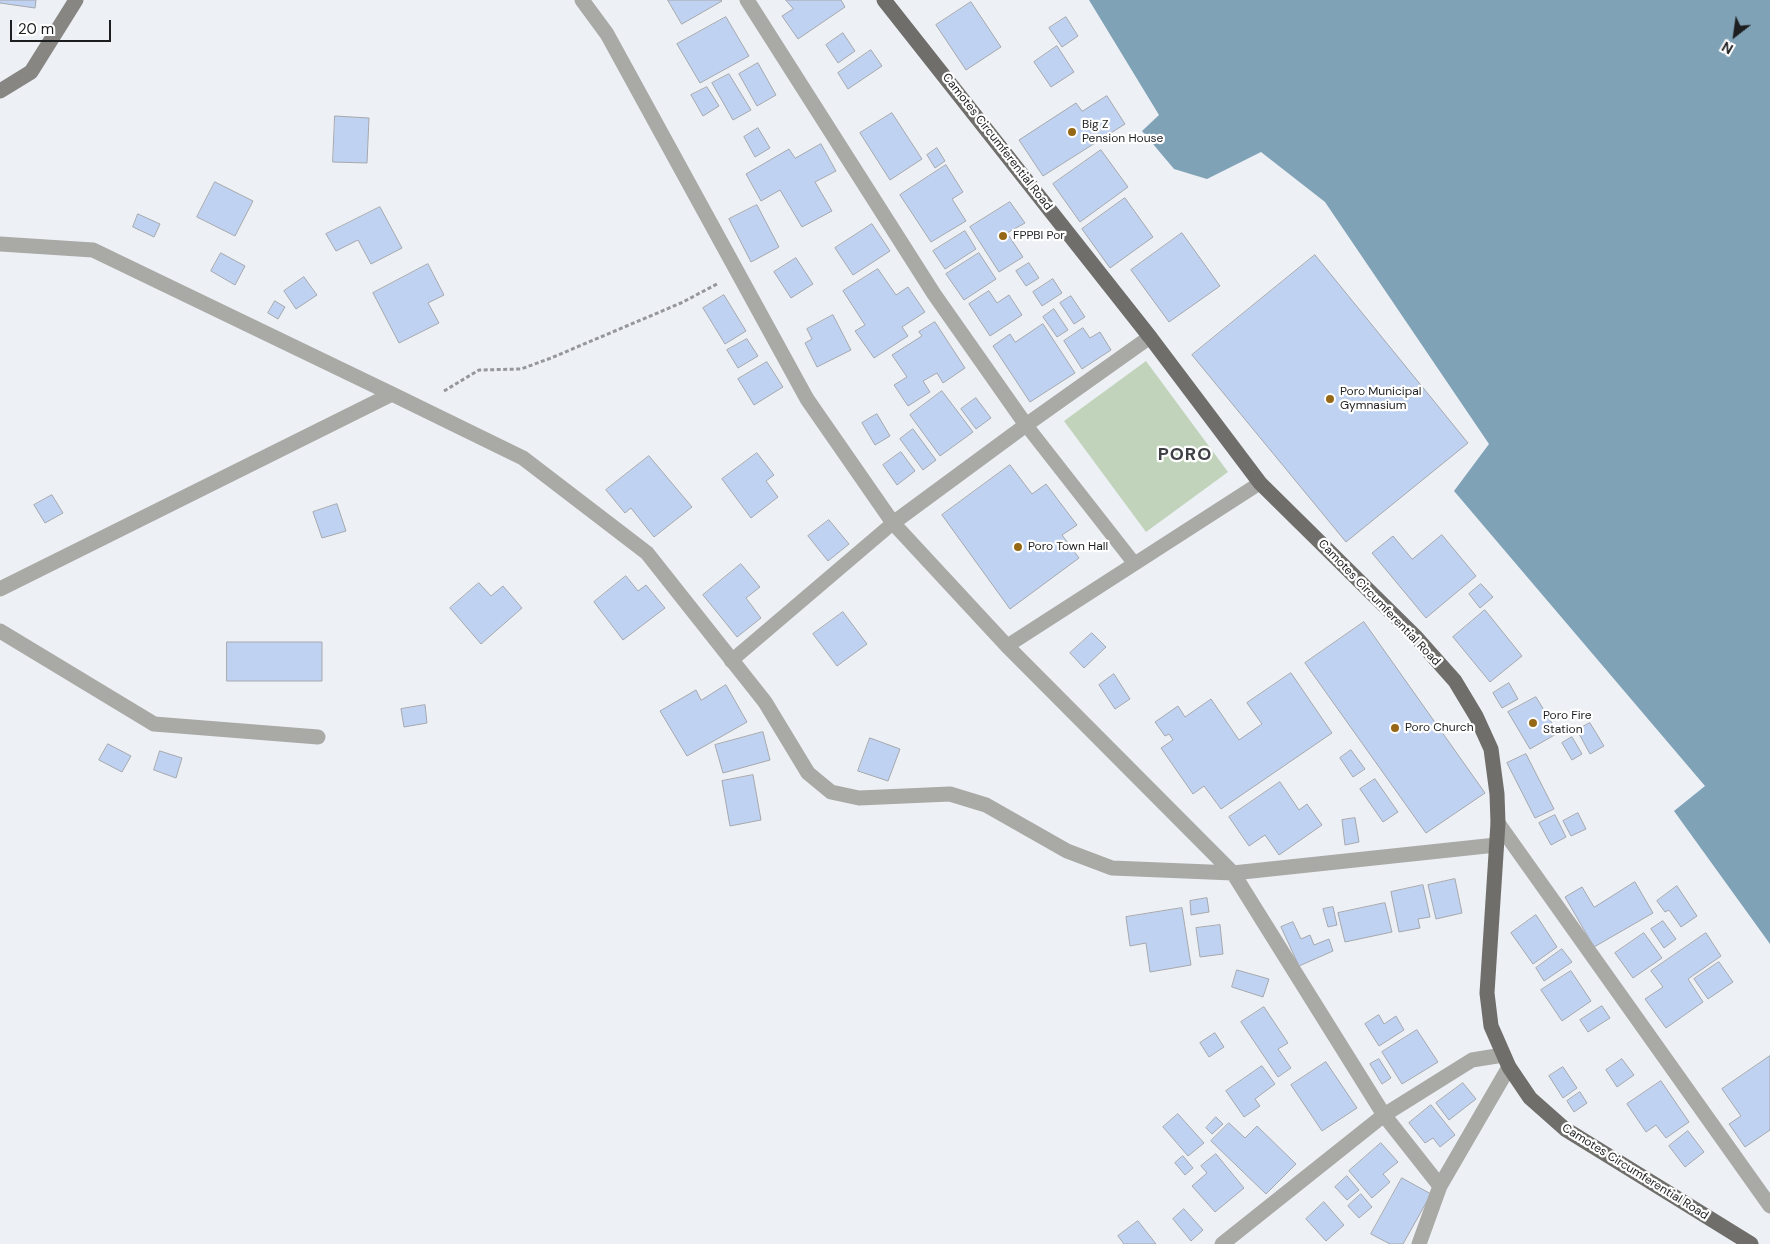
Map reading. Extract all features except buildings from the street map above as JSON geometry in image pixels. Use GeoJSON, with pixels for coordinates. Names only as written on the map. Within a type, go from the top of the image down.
{"type":"FeatureCollection","features":[{"type":"Feature","properties":{"kind":"main road","name":"Camotes Circumferential Road"},"geometry":{"type":"LineString","coordinates":[[884,0],[1150,337],[1260,483],[1415,636],[1455,681],[1476,716],[1491,749],[1498,823],[1487,993],[1491,1026],[1506,1061],[1530,1098],[1565,1129],[1751,1244]]}},
{"type":"Feature","properties":{"kind":"street"},"geometry":{"type":"LineString","coordinates":[[0,91],[31,72],[76,0]]}},
{"type":"Feature","properties":{"kind":"street"},"geometry":{"type":"LineString","coordinates":[[582,0],[607,34],[807,399],[893,523],[1008,646],[1233,873],[1384,1115],[1440,1186]]}},
{"type":"Feature","properties":{"kind":"street"},"geometry":{"type":"LineString","coordinates":[[747,0],[934,294],[1026,425]]}},
{"type":"Feature","properties":{"kind":"street"},"geometry":{"type":"LineString","coordinates":[[0,244],[93,250],[523,458],[647,553],[765,702],[808,773],[831,792],[859,798],[950,794],[986,805],[1066,851],[1112,868],[1233,873],[1496,845]]}},
{"type":"Feature","properties":{"kind":"street"},"geometry":{"type":"LineString","coordinates":[[893,523],[1150,337]]}},
{"type":"Feature","properties":{"kind":"street"},"geometry":{"type":"LineString","coordinates":[[0,589],[392,394]]}},
{"type":"Feature","properties":{"kind":"street"},"geometry":{"type":"LineString","coordinates":[[0,631],[154,724],[318,737]]}},
{"type":"Feature","properties":{"kind":"street"},"geometry":{"type":"LineString","coordinates":[[1498,823],[1770,1206]]}},
{"type":"Feature","properties":{"kind":"street"},"geometry":{"type":"LineString","coordinates":[[1222,1244],[1384,1115],[1472,1060],[1506,1061],[1440,1186],[1419,1244]]}},
{"type":"Feature","properties":{"kind":"lane"},"geometry":{"type":"LineString","coordinates":[[1026,425],[1134,563]]}},
{"type":"Feature","properties":{"kind":"lane"},"geometry":{"type":"LineString","coordinates":[[1008,646],[1260,483]]}},
{"type":"Feature","properties":{"kind":"lane"},"geometry":{"type":"LineString","coordinates":[[731,661],[893,523]]}},
{"type":"Feature","properties":{"kind":"path"},"geometry":{"type":"LineString","coordinates":[[417,406],[479,370],[521,369],[551,358],[681,303],[738,273]]}},
{"type":"Feature","properties":{"kind":"green space"},"geometry":{"type":"Polygon","coordinates":[[[1146,361],[1228,472],[1146,532],[1064,421],[1146,361]]]}},
{"type":"Feature","properties":{"kind":"water"},"geometry":{"type":"Polygon","coordinates":[[[1089,0],[1770,0],[1770,944],[1674,811],[1705,786],[1454,491],[1489,444],[1325,202],[1261,152],[1207,179],[1174,169],[1142,131],[1159,115],[1089,0]]]}},
{"type":"Feature","properties":{"kind":"place","name":"Big Z Pension House"},"geometry":{"type":"Point","coordinates":[1072,132]}},
{"type":"Feature","properties":{"kind":"place","name":"FPPBI Por"},"geometry":{"type":"Point","coordinates":[1003,236]}},
{"type":"Feature","properties":{"kind":"place","name":"Poro Municipal Gymnasium"},"geometry":{"type":"Point","coordinates":[1330,399]}},
{"type":"Feature","properties":{"kind":"place","name":"Poro Town Hall"},"geometry":{"type":"Point","coordinates":[1018,547]}},
{"type":"Feature","properties":{"kind":"place","name":"Poro Fire Station"},"geometry":{"type":"Point","coordinates":[1533,723]}},
{"type":"Feature","properties":{"kind":"place","name":"Poro Church"},"geometry":{"type":"Point","coordinates":[1395,728]}},
{"type":"Feature","properties":{"kind":"district","name":"PORO"},"geometry":{"type":"Point","coordinates":[1185,455]}}]}
